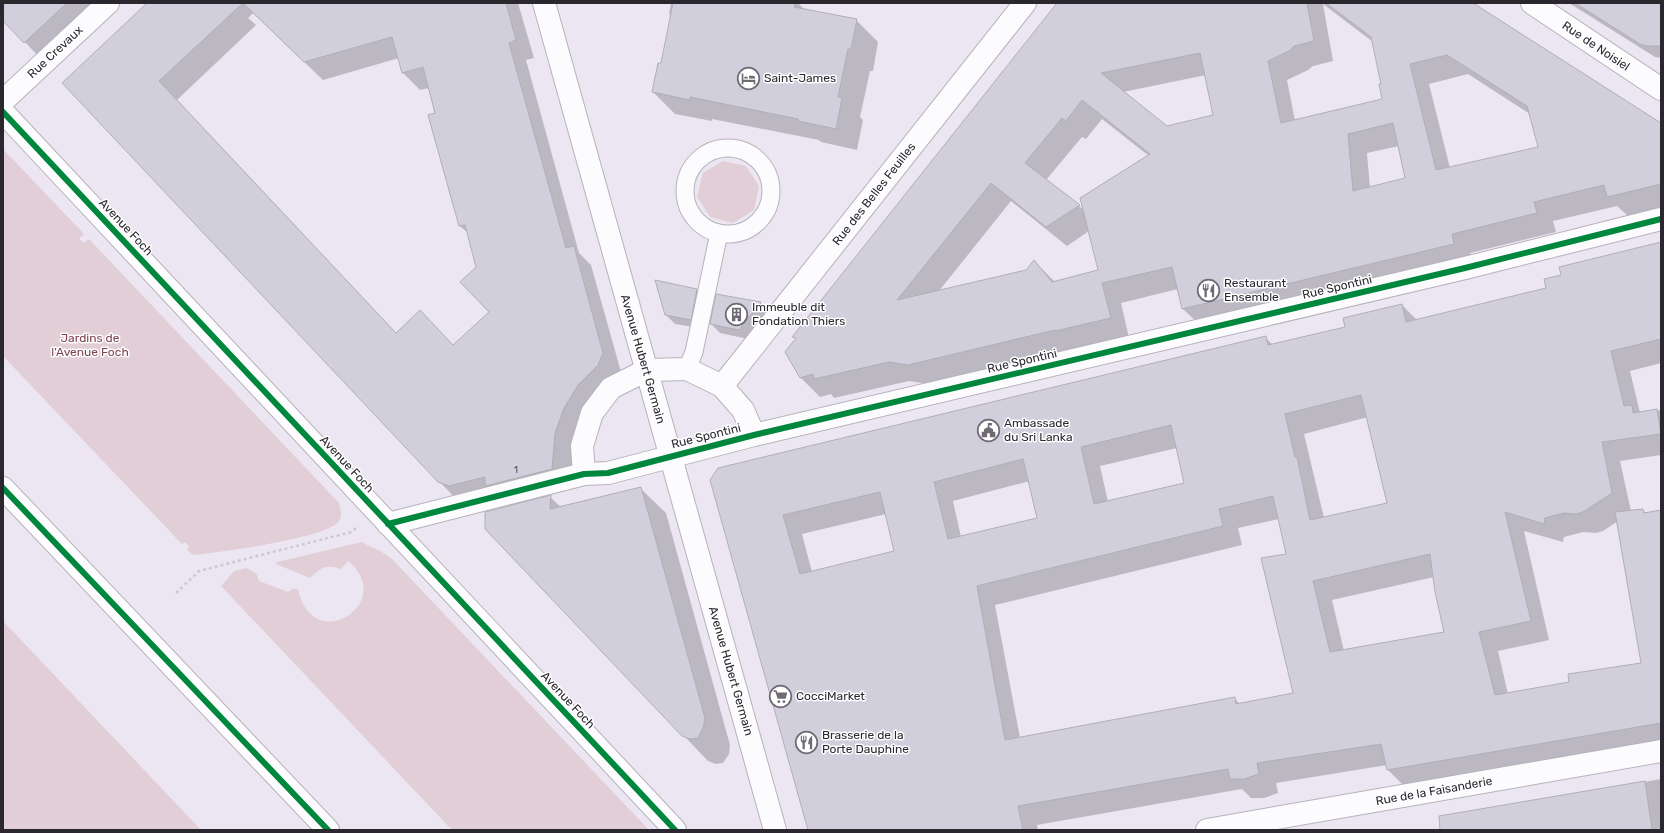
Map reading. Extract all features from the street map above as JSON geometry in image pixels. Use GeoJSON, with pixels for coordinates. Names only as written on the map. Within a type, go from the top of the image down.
{"type":"FeatureCollection","features":[{"type":"Feature","properties":{"kind":"street","name":"Rue Crevaux"},"geometry":{"type":"LineString","coordinates":[[3,101],[108,3]]}},
{"type":"Feature","properties":{"kind":"street","name":"Avenue Hubert Germain"},"geometry":{"type":"LineString","coordinates":[[544,3],[775,830]]}},
{"type":"Feature","properties":{"kind":"street","name":"Rue des Belles Feuilles"},"geometry":{"type":"LineString","coordinates":[[722,386],[1024,3]]}},
{"type":"Feature","properties":{"kind":"street","name":"Rue de Noisiel"},"geometry":{"type":"LineString","coordinates":[[1532,3],[1661,89]]}},
{"type":"Feature","properties":{"kind":"street","name":"Avenue Foch"},"geometry":{"type":"LineString","coordinates":[[3,112],[675,830]]}},
{"type":"Feature","properties":{"kind":"street","name":"Rue Spontini"},"geometry":{"type":"LineString","coordinates":[[388,524],[584,474],[608,473],[754,435],[1464,268],[1661,219]]}},
{"type":"Feature","properties":{"kind":"street"},"geometry":{"type":"LineString","coordinates":[[584,474],[582,446],[592,412],[611,388],[646,370],[687,369],[722,386],[743,410],[754,435]]}},
{"type":"Feature","properties":{"kind":"street"},"geometry":{"type":"LineString","coordinates":[[3,488],[328,830]]}},
{"type":"Feature","properties":{"kind":"street","name":"Rue de la Faisanderie"},"geometry":{"type":"LineString","coordinates":[[1207,830],[1661,751]]}},
{"type":"Feature","properties":{"kind":"lane"},"geometry":{"type":"LineString","coordinates":[[720,148],[734,148],[747,152],[758,160],[766,171],[771,184],[771,198],[766,211],[758,222],[746,230],[733,233],[719,233],[706,227],[695,218],[688,204],[685,190],[688,176],[695,163],[706,153],[720,148]]}},
{"type":"Feature","properties":{"kind":"lane"},"geometry":{"type":"LineString","coordinates":[[687,369],[694,352],[719,233]]}},
{"type":"Feature","properties":{"kind":"path"},"geometry":{"type":"LineString","coordinates":[[176,594],[199,571],[351,532],[356,527]]}},
{"type":"Feature","properties":{"kind":"green space","name":"Jardins de l'Avenue Foch"},"geometry":{"type":"Polygon","coordinates":[[[3,149],[84,234],[79,239],[84,243],[89,239],[339,503],[341,514],[339,521],[331,527],[294,539],[247,548],[193,555],[187,550],[189,546],[185,542],[182,544],[3,356],[3,149]]]}},
{"type":"Feature","properties":{"kind":"green space"},"geometry":{"type":"Polygon","coordinates":[[[723,161],[746,166],[759,186],[754,210],[733,223],[710,217],[697,197],[703,173],[723,161]]]}},
{"type":"Feature","properties":{"kind":"green space"},"geometry":{"type":"Polygon","coordinates":[[[362,542],[386,554],[393,560],[649,830],[452,830],[221,586],[234,571],[246,568],[256,573],[259,581],[288,592],[293,589],[298,589],[307,609],[319,620],[334,621],[347,616],[358,606],[363,592],[361,577],[348,561],[341,569],[331,567],[324,568],[317,571],[310,578],[276,564],[277,562],[362,542]]]}},
{"type":"Feature","properties":{"kind":"green space"},"geometry":{"type":"Polygon","coordinates":[[[3,621],[201,830],[3,829],[3,621]]]}},
{"type":"Feature","properties":{"kind":"building"},"geometry":{"type":"Polygon","coordinates":[[[3,3],[67,3],[24,43],[3,21],[3,3]]]}},
{"type":"Feature","properties":{"kind":"building"},"geometry":{"type":"Polygon","coordinates":[[[147,3],[243,3],[506,3],[516,40],[509,43],[566,248],[574,246],[603,353],[598,365],[578,385],[564,408],[555,433],[552,469],[485,486],[485,477],[449,486],[438,482],[62,83],[147,3]],[[243,3],[159,81],[396,333],[420,310],[453,345],[489,312],[460,282],[476,267],[465,225],[459,226],[428,115],[435,113],[423,67],[402,73],[392,37],[304,62],[243,3]]]}},
{"type":"Feature","properties":{"kind":"building","name":"Saint-James"},"geometry":{"type":"Polygon","coordinates":[[[673,3],[795,3],[794,7],[857,19],[851,49],[848,49],[838,97],[842,98],[836,129],[798,121],[798,119],[690,97],[690,100],[652,92],[658,63],[661,63],[673,3]]]}},
{"type":"Feature","properties":{"kind":"building"},"geometry":{"type":"Polygon","coordinates":[[[1057,3],[1307,3],[1314,41],[1294,46],[1289,51],[1268,61],[1281,123],[1382,99],[1379,84],[1381,84],[1371,37],[1326,3],[1473,3],[1661,123],[1661,184],[1607,197],[1604,185],[1534,202],[1537,213],[1452,234],[1454,244],[1182,309],[1172,267],[1102,283],[1111,318],[908,365],[889,362],[814,379],[813,374],[800,378],[785,352],[796,338],[792,337],[1057,3]],[[1200,53],[1101,73],[1167,126],[1213,115],[1200,53]],[[1447,55],[1410,64],[1436,170],[1538,147],[1527,106],[1447,55]],[[1082,100],[1066,121],[1062,118],[1025,163],[1080,205],[1046,227],[991,183],[897,300],[1026,270],[1034,260],[1052,282],[1098,270],[1080,198],[1150,154],[1082,100]],[[1393,123],[1348,134],[1353,191],[1405,178],[1393,123]]]}},
{"type":"Feature","properties":{"kind":"building"},"geometry":{"type":"Polygon","coordinates":[[[1575,3],[1661,3],[1661,46],[1647,46],[1640,44],[1575,3]]]}},
{"type":"Feature","properties":{"kind":"building"},"geometry":{"type":"Polygon","coordinates":[[[1661,242],[1661,339],[1611,351],[1624,406],[1632,405],[1633,413],[1657,409],[1661,434],[1602,442],[1612,493],[1583,512],[1576,514],[1564,513],[1545,518],[1544,524],[1505,512],[1531,621],[1479,632],[1495,695],[1569,682],[1568,674],[1641,663],[1615,512],[1643,509],[1644,513],[1661,510],[1661,723],[1387,770],[1381,744],[1257,763],[1259,774],[1244,779],[1230,779],[1228,769],[1018,806],[1023,830],[808,830],[710,480],[718,468],[1266,336],[1268,345],[1345,327],[1343,318],[1402,304],[1406,322],[1546,288],[1544,279],[1561,275],[1559,267],[1661,242]],[[1361,395],[1285,414],[1295,457],[1297,457],[1310,520],[1387,503],[1361,395]],[[1171,425],[1081,447],[1094,504],[1184,483],[1171,425]],[[1023,459],[934,482],[948,539],[1037,518],[1023,459]],[[880,492],[783,515],[800,574],[894,551],[880,492]],[[1273,496],[1219,509],[1223,526],[977,586],[1005,740],[1235,697],[1236,704],[1293,693],[1261,558],[1286,554],[1273,496]],[[1430,554],[1313,581],[1330,652],[1444,632],[1435,592],[1430,554]]]}},
{"type":"Feature","properties":{"kind":"building"},"geometry":{"type":"Polygon","coordinates":[[[655,280],[697,289],[691,320],[665,315],[655,280]]]}},
{"type":"Feature","properties":{"kind":"building","name":"Immeuble dit Fondation Thiers"},"geometry":{"type":"Polygon","coordinates":[[[716,294],[761,302],[739,330],[710,324],[716,294]]]}},
{"type":"Feature","properties":{"kind":"building"},"geometry":{"type":"Polygon","coordinates":[[[641,487],[705,718],[703,728],[698,738],[690,739],[682,736],[485,529],[485,512],[551,495],[550,509],[641,487]]]}},
{"type":"Feature","properties":{"kind":"building"},"geometry":{"type":"Polygon","coordinates":[[[1645,781],[1652,830],[1440,830],[1439,816],[1645,781]]]}},
{"type":"Feature","properties":{"kind":"cycle path"},"geometry":{"type":"LineString","coordinates":[[3,112],[675,830]]}},
{"type":"Feature","properties":{"kind":"cycle path"},"geometry":{"type":"LineString","coordinates":[[388,524],[584,474],[608,473],[754,435],[1465,268],[1661,219]]}},
{"type":"Feature","properties":{"kind":"cycle path"},"geometry":{"type":"LineString","coordinates":[[3,488],[328,830]]}},
{"type":"Feature","properties":{"kind":"place","name":"Saint-James"},"geometry":{"type":"Point","coordinates":[748,78]}},
{"type":"Feature","properties":{"kind":"place","name":"Restaurant Ensemble"},"geometry":{"type":"Point","coordinates":[1208,290]}},
{"type":"Feature","properties":{"kind":"place","name":"Immeuble dit Fondation Thiers"},"geometry":{"type":"Point","coordinates":[736,314]}},
{"type":"Feature","properties":{"kind":"place","name":"Ambassade du Sri Lanka"},"geometry":{"type":"Point","coordinates":[989,430]}},
{"type":"Feature","properties":{"kind":"place","name":"CocciMarket"},"geometry":{"type":"Point","coordinates":[781,696]}},
{"type":"Feature","properties":{"kind":"place","name":"Brasserie de la Porte Dauphine"},"geometry":{"type":"Point","coordinates":[806,742]}}]}
